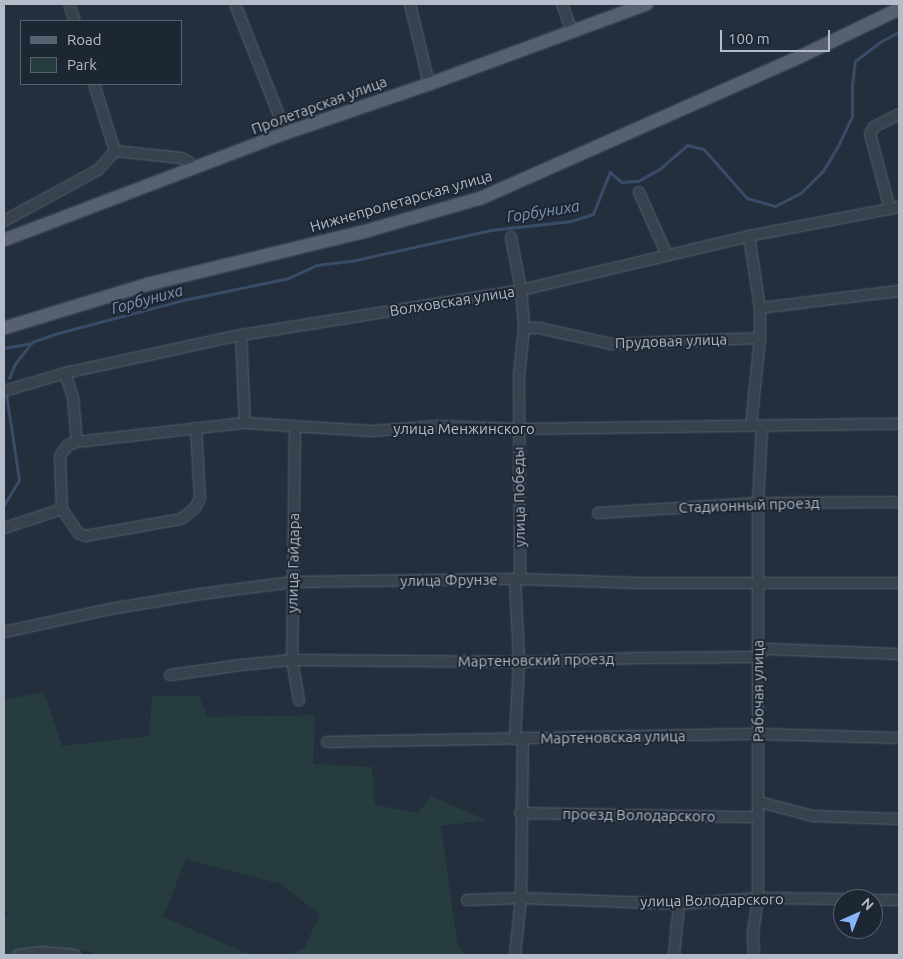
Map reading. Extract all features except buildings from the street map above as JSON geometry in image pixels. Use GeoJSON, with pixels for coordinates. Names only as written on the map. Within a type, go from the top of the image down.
{"type":"FeatureCollection","features":[{"type":"Feature","properties":{"kind":"main road","name":"Пролетарская улица"},"geometry":{"type":"LineString","coordinates":[[4,240],[286,133],[429,84],[647,4]]}},
{"type":"Feature","properties":{"kind":"main road","name":"Нижнепролетарская улица"},"geometry":{"type":"LineString","coordinates":[[4,328],[149,284],[359,233],[481,198],[793,60],[899,9]]}},
{"type":"Feature","properties":{"kind":"street"},"geometry":{"type":"LineString","coordinates":[[69,4],[74,20]]}},
{"type":"Feature","properties":{"kind":"street"},"geometry":{"type":"LineString","coordinates":[[235,4],[286,133]]}},
{"type":"Feature","properties":{"kind":"street"},"geometry":{"type":"LineString","coordinates":[[410,4],[429,84]]}},
{"type":"Feature","properties":{"kind":"street"},"geometry":{"type":"LineString","coordinates":[[562,4],[572,31]]}},
{"type":"Feature","properties":{"kind":"street"},"geometry":{"type":"LineString","coordinates":[[94,85],[115,151]]}},
{"type":"Feature","properties":{"kind":"street"},"geometry":{"type":"LineString","coordinates":[[895,208],[870,134],[874,127],[899,114]]}},
{"type":"Feature","properties":{"kind":"street"},"geometry":{"type":"LineString","coordinates":[[115,151],[182,158],[189,162],[193,169]]}},
{"type":"Feature","properties":{"kind":"street"},"geometry":{"type":"LineString","coordinates":[[4,221],[98,170],[115,151]]}},
{"type":"Feature","properties":{"kind":"street"},"geometry":{"type":"LineString","coordinates":[[639,192],[667,255]]}},
{"type":"Feature","properties":{"kind":"street","name":"Волховская улица"},"geometry":{"type":"LineString","coordinates":[[4,391],[65,373],[241,335],[521,290],[749,236],[895,208]]}},
{"type":"Feature","properties":{"kind":"street","name":"Рабочая улица"},"geometry":{"type":"LineString","coordinates":[[749,236],[760,308],[757,426],[759,802],[758,898],[753,933],[754,955]]}},
{"type":"Feature","properties":{"kind":"street","name":"улица Победы"},"geometry":{"type":"LineString","coordinates":[[511,237],[521,290],[524,328],[519,376],[518,429],[521,898],[515,955]]}},
{"type":"Feature","properties":{"kind":"street"},"geometry":{"type":"LineString","coordinates":[[760,308],[899,291]]}},
{"type":"Feature","properties":{"kind":"street","name":"Прудовая улица"},"geometry":{"type":"LineString","coordinates":[[524,328],[539,328],[612,344],[760,338]]}},
{"type":"Feature","properties":{"kind":"street"},"geometry":{"type":"LineString","coordinates":[[241,335],[244,423]]}},
{"type":"Feature","properties":{"kind":"street"},"geometry":{"type":"LineString","coordinates":[[65,373],[72,398],[77,442],[68,445],[60,456],[62,509],[78,533],[85,536],[181,519],[189,514],[200,499],[196,428]]}},
{"type":"Feature","properties":{"kind":"street","name":"улица Менжинского"},"geometry":{"type":"LineString","coordinates":[[77,442],[244,423],[371,431],[439,426],[518,429],[899,424]]}},
{"type":"Feature","properties":{"kind":"street","name":"улица Гайдара"},"geometry":{"type":"LineString","coordinates":[[295,426],[292,660],[299,700]]}},
{"type":"Feature","properties":{"kind":"street","name":"Стадионный проезд"},"geometry":{"type":"LineString","coordinates":[[598,513],[758,503],[899,502]]}},
{"type":"Feature","properties":{"kind":"street"},"geometry":{"type":"LineString","coordinates":[[4,528],[62,509]]}},
{"type":"Feature","properties":{"kind":"street","name":"улица Фрунзе"},"geometry":{"type":"LineString","coordinates":[[4,632],[110,609],[201,594],[293,582],[518,579],[639,583],[899,583]]}},
{"type":"Feature","properties":{"kind":"street","name":"Мартеновский проезд"},"geometry":{"type":"LineString","coordinates":[[170,675],[241,664],[292,660],[519,662],[758,657],[768,649],[899,654]]}},
{"type":"Feature","properties":{"kind":"street","name":"Мартеновская улица"},"geometry":{"type":"LineString","coordinates":[[327,742],[759,734],[899,738]]}},
{"type":"Feature","properties":{"kind":"street"},"geometry":{"type":"LineString","coordinates":[[759,802],[813,816],[899,820]]}},
{"type":"Feature","properties":{"kind":"street","name":"проезд Володарского"},"geometry":{"type":"LineString","coordinates":[[520,813],[758,817]]}},
{"type":"Feature","properties":{"kind":"street","name":"улица Володарского"},"geometry":{"type":"LineString","coordinates":[[467,900],[521,898],[679,904],[758,898],[833,899]]}},
{"type":"Feature","properties":{"kind":"street"},"geometry":{"type":"LineString","coordinates":[[883,900],[899,900]]}},
{"type":"Feature","properties":{"kind":"street"},"geometry":{"type":"LineString","coordinates":[[674,955],[679,904]]}},
{"type":"Feature","properties":{"kind":"street"},"geometry":{"type":"LineString","coordinates":[[18,955],[41,952],[75,955]]}},
{"type":"Feature","properties":{"kind":"green space"},"geometry":{"type":"Polygon","coordinates":[[[44,692],[62,746],[149,736],[152,696],[199,696],[207,717],[315,715],[313,764],[372,767],[375,805],[418,813],[431,796],[486,820],[441,826],[457,942],[465,955],[291,955],[305,947],[320,914],[280,884],[186,859],[163,917],[251,955],[97,955],[84,950],[61,955],[4,955],[4,915],[11,914],[4,912],[4,700],[44,692]]]}},
{"type":"Feature","properties":{"kind":"waterway","name":"Горбуниха"},"geometry":{"type":"LineString","coordinates":[[9,378],[15,364],[32,342],[58,333],[188,299],[289,278],[317,265],[351,261],[491,230],[571,221],[593,214],[610,172],[622,182],[638,181],[661,168],[687,145],[704,149],[747,198],[775,206],[801,193],[823,171],[839,144],[852,116],[852,85],[855,61],[880,42],[899,32]]}},
{"type":"Feature","properties":{"kind":"waterway","name":"Горбуниха"},"geometry":{"type":"LineString","coordinates":[[4,348],[32,343]]}},
{"type":"Feature","properties":{"kind":"waterway","name":"Горбуниха"},"geometry":{"type":"LineString","coordinates":[[4,505],[19,480],[6,394]]}}]}
